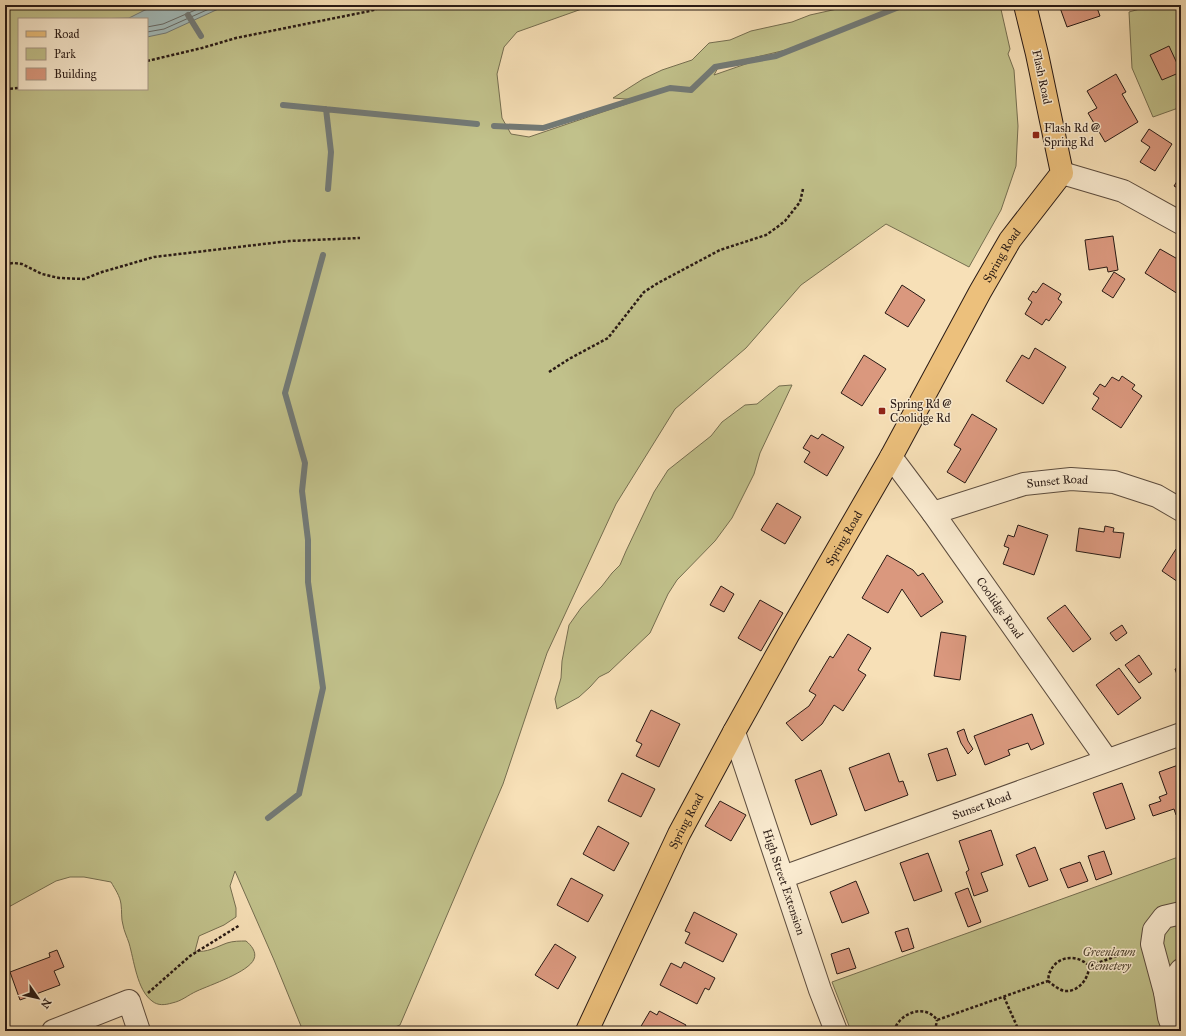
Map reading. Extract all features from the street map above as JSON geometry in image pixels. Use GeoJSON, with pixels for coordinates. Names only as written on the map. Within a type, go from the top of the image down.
{"type":"FeatureCollection","features":[{"type":"Feature","properties":{"kind":"main road","name":"Flash Road"},"geometry":{"type":"LineString","coordinates":[[1025,5],[1062,173]]}},
{"type":"Feature","properties":{"kind":"main road","name":"Spring Road"},"geometry":{"type":"LineString","coordinates":[[587,1031],[679,834],[734,732],[891,457],[980,292],[1010,240],[1062,173]]}},
{"type":"Feature","properties":{"kind":"street"},"geometry":{"type":"LineString","coordinates":[[1062,173],[1123,191],[1181,223]]}},
{"type":"Feature","properties":{"kind":"street","name":"Coolidge Road"},"geometry":{"type":"LineString","coordinates":[[891,457],[1107,760]]}},
{"type":"Feature","properties":{"kind":"street","name":"Sunset Road"},"geometry":{"type":"LineString","coordinates":[[933,514],[1024,484],[1071,479],[1114,482],[1157,496],[1181,510]]}},
{"type":"Feature","properties":{"kind":"street","name":"High Street Extension"},"geometry":{"type":"LineString","coordinates":[[734,732],[820,990],[836,1031]]}},
{"type":"Feature","properties":{"kind":"street","name":"Sunset Road"},"geometry":{"type":"LineString","coordinates":[[782,877],[1181,734]]}},
{"type":"Feature","properties":{"kind":"street"},"geometry":{"type":"LineString","coordinates":[[1174,1031],[1169,1017],[1165,992],[1152,944],[1154,930],[1164,917],[1181,914]]}},
{"type":"Feature","properties":{"kind":"street"},"geometry":{"type":"LineString","coordinates":[[1165,992],[1181,970]]}},
{"type":"Feature","properties":{"kind":"street"},"geometry":{"type":"LineString","coordinates":[[53,1031],[129,1001],[139,1031]]}},
{"type":"Feature","properties":{"kind":"path"},"geometry":{"type":"LineString","coordinates":[[148,61],[236,38],[370,12],[389,5]]}},
{"type":"Feature","properties":{"kind":"path"},"geometry":{"type":"LineString","coordinates":[[5,89],[18,88]]}},
{"type":"Feature","properties":{"kind":"path"},"geometry":{"type":"LineString","coordinates":[[549,372],[569,359],[608,338],[639,297],[658,283],[720,250],[766,234],[776,228],[785,221],[800,202],[803,189]]}},
{"type":"Feature","properties":{"kind":"path"},"geometry":{"type":"LineString","coordinates":[[5,264],[22,264],[42,274],[59,278],[84,279],[102,272],[154,257],[289,241],[360,238]]}},
{"type":"Feature","properties":{"kind":"path"},"geometry":{"type":"LineString","coordinates":[[129,1001],[148,994],[190,956],[240,925]]}},
{"type":"Feature","properties":{"kind":"path"},"geometry":{"type":"LineString","coordinates":[[1089,966],[1152,944]]}},
{"type":"Feature","properties":{"kind":"path"},"geometry":{"type":"LineString","coordinates":[[1073,958],[1084,960],[1089,966],[1089,973],[1084,982],[1076,989],[1065,991],[1055,987],[1048,981],[1049,972],[1055,964],[1063,959],[1073,958]]}},
{"type":"Feature","properties":{"kind":"path"},"geometry":{"type":"LineString","coordinates":[[937,1020],[1048,981]]}},
{"type":"Feature","properties":{"kind":"path"},"geometry":{"type":"LineString","coordinates":[[1004,997],[1019,1031]]}},
{"type":"Feature","properties":{"kind":"path"},"geometry":{"type":"LineString","coordinates":[[894,1031],[899,1021],[914,1011],[929,1013],[935,1016],[937,1020],[935,1031]]}},
{"type":"Feature","properties":{"kind":"green space"},"geometry":{"type":"Polygon","coordinates":[[[5,5],[593,5],[517,32],[504,47],[497,74],[502,118],[511,134],[529,137],[638,100],[613,98],[643,79],[662,70],[692,60],[709,43],[730,40],[751,31],[792,22],[810,15],[855,5],[1000,5],[1010,49],[1008,54],[1014,70],[1018,126],[1016,166],[1001,210],[969,267],[886,224],[801,285],[746,348],[675,409],[616,504],[547,653],[503,784],[400,1025],[385,1031],[303,1031],[235,871],[230,886],[236,908],[236,917],[224,925],[199,936],[195,951],[207,950],[232,942],[246,941],[254,951],[254,959],[245,969],[219,982],[197,991],[179,1001],[162,1005],[154,1003],[147,996],[139,982],[129,943],[123,927],[120,901],[111,882],[84,877],[70,877],[56,881],[5,909],[5,5]],[[787,50],[719,66],[714,75],[787,50]]]}},
{"type":"Feature","properties":{"kind":"green space"},"geometry":{"type":"Polygon","coordinates":[[[1154,5],[1181,5],[1181,107],[1153,117],[1132,68],[1129,12],[1154,5]]]}},
{"type":"Feature","properties":{"kind":"green space"},"geometry":{"type":"Polygon","coordinates":[[[792,385],[760,453],[754,474],[732,518],[715,541],[677,580],[668,594],[650,633],[609,672],[599,677],[579,697],[557,709],[555,699],[561,678],[562,661],[569,625],[581,608],[620,565],[654,492],[668,470],[711,436],[722,422],[745,405],[757,404],[779,386],[792,385]]]}},
{"type":"Feature","properties":{"kind":"green space","name":"Greenlawn Cemetery"},"geometry":{"type":"Polygon","coordinates":[[[1181,856],[1181,1031],[851,1031],[832,982],[1181,856]]]}},
{"type":"Feature","properties":{"kind":"water"},"geometry":{"type":"Polygon","coordinates":[[[163,5],[227,5],[166,33],[148,37],[148,18],[129,18],[145,10],[163,5]]]}},
{"type":"Feature","properties":{"kind":"building"},"geometry":{"type":"Polygon","coordinates":[[[1059,5],[1096,5],[1100,16],[1067,27],[1059,5]]]}},
{"type":"Feature","properties":{"kind":"building"},"geometry":{"type":"Polygon","coordinates":[[[1169,46],[1181,72],[1162,80],[1150,55],[1169,46]]]}},
{"type":"Feature","properties":{"kind":"building"},"geometry":{"type":"Polygon","coordinates":[[[1116,74],[1126,92],[1122,94],[1138,122],[1105,142],[1088,113],[1097,108],[1087,91],[1116,74]]]}},
{"type":"Feature","properties":{"kind":"building"},"geometry":{"type":"Polygon","coordinates":[[[1149,129],[1172,144],[1155,171],[1140,162],[1150,147],[1141,141],[1149,129]]]}},
{"type":"Feature","properties":{"kind":"building"},"geometry":{"type":"Polygon","coordinates":[[[1181,175],[1181,190],[1174,186],[1181,175]]]}},
{"type":"Feature","properties":{"kind":"building"},"geometry":{"type":"Polygon","coordinates":[[[1113,236],[1118,270],[1108,272],[1107,267],[1089,270],[1085,240],[1113,236]]]}},
{"type":"Feature","properties":{"kind":"building"},"geometry":{"type":"Polygon","coordinates":[[[1160,249],[1181,261],[1181,289],[1178,294],[1145,273],[1160,249]]]}},
{"type":"Feature","properties":{"kind":"building"},"geometry":{"type":"Polygon","coordinates":[[[1114,272],[1125,279],[1113,298],[1102,291],[1114,272]]]}},
{"type":"Feature","properties":{"kind":"building"},"geometry":{"type":"Polygon","coordinates":[[[1043,283],[1061,294],[1058,299],[1062,302],[1049,321],[1046,319],[1042,325],[1025,314],[1032,302],[1028,299],[1033,291],[1036,293],[1043,283]]]}},
{"type":"Feature","properties":{"kind":"building"},"geometry":{"type":"Polygon","coordinates":[[[902,285],[925,300],[908,327],[885,313],[902,285]]]}},
{"type":"Feature","properties":{"kind":"building"},"geometry":{"type":"Polygon","coordinates":[[[1035,348],[1066,367],[1043,404],[1006,381],[1022,355],[1029,359],[1035,348]]]}},
{"type":"Feature","properties":{"kind":"building"},"geometry":{"type":"Polygon","coordinates":[[[864,355],[886,369],[862,406],[841,393],[864,355]]]}},
{"type":"Feature","properties":{"kind":"building"},"geometry":{"type":"Polygon","coordinates":[[[1122,376],[1135,385],[1132,389],[1142,396],[1121,428],[1092,409],[1099,398],[1093,394],[1100,384],[1105,387],[1112,377],[1119,381],[1122,376]]]}},
{"type":"Feature","properties":{"kind":"building"},"geometry":{"type":"Polygon","coordinates":[[[972,414],[997,429],[965,483],[947,472],[961,449],[954,445],[972,414]]]}},
{"type":"Feature","properties":{"kind":"building"},"geometry":{"type":"Polygon","coordinates":[[[822,434],[844,447],[827,476],[804,462],[810,452],[803,448],[811,435],[818,439],[822,434]]]}},
{"type":"Feature","properties":{"kind":"building"},"geometry":{"type":"Polygon","coordinates":[[[777,503],[801,517],[785,544],[761,530],[777,503]]]}},
{"type":"Feature","properties":{"kind":"building"},"geometry":{"type":"Polygon","coordinates":[[[1018,525],[1048,535],[1034,575],[1003,564],[1009,548],[1004,546],[1008,535],[1014,537],[1018,525]]]}},
{"type":"Feature","properties":{"kind":"building"},"geometry":{"type":"Polygon","coordinates":[[[1105,526],[1114,528],[1113,532],[1124,533],[1120,558],[1076,551],[1079,528],[1104,532],[1105,526]]]}},
{"type":"Feature","properties":{"kind":"building"},"geometry":{"type":"Polygon","coordinates":[[[1176,549],[1181,552],[1181,584],[1162,571],[1176,549]]]}},
{"type":"Feature","properties":{"kind":"building"},"geometry":{"type":"Polygon","coordinates":[[[887,555],[913,570],[918,576],[923,573],[943,602],[921,617],[902,589],[888,613],[862,598],[887,555]]]}},
{"type":"Feature","properties":{"kind":"building"},"geometry":{"type":"Polygon","coordinates":[[[721,586],[734,594],[724,612],[710,605],[721,586]]]}},
{"type":"Feature","properties":{"kind":"building"},"geometry":{"type":"Polygon","coordinates":[[[760,600],[783,613],[761,651],[738,638],[760,600]]]}},
{"type":"Feature","properties":{"kind":"building"},"geometry":{"type":"Polygon","coordinates":[[[1065,605],[1091,639],[1073,652],[1047,618],[1065,605]]]}},
{"type":"Feature","properties":{"kind":"building"},"geometry":{"type":"Polygon","coordinates":[[[1122,625],[1127,633],[1116,641],[1110,633],[1122,625]]]}},
{"type":"Feature","properties":{"kind":"building"},"geometry":{"type":"Polygon","coordinates":[[[941,632],[966,636],[960,680],[934,676],[941,632]]]}},
{"type":"Feature","properties":{"kind":"building"},"geometry":{"type":"Polygon","coordinates":[[[848,634],[871,648],[858,670],[866,675],[843,711],[834,705],[822,724],[802,741],[786,723],[809,706],[816,695],[809,691],[830,656],[833,658],[848,634]]]}},
{"type":"Feature","properties":{"kind":"building"},"geometry":{"type":"Polygon","coordinates":[[[1139,655],[1152,674],[1139,683],[1125,665],[1139,655]]]}},
{"type":"Feature","properties":{"kind":"building"},"geometry":{"type":"Polygon","coordinates":[[[1181,667],[1181,686],[1175,669],[1181,667]]]}},
{"type":"Feature","properties":{"kind":"building"},"geometry":{"type":"Polygon","coordinates":[[[1119,668],[1141,698],[1118,715],[1096,685],[1119,668]]]}},
{"type":"Feature","properties":{"kind":"building"},"geometry":{"type":"Polygon","coordinates":[[[651,710],[680,724],[659,767],[636,756],[642,744],[636,741],[651,710]]]}},
{"type":"Feature","properties":{"kind":"building"},"geometry":{"type":"Polygon","coordinates":[[[1032,714],[1044,744],[1031,750],[1028,743],[1008,750],[1010,755],[985,765],[974,736],[1032,714]]]}},
{"type":"Feature","properties":{"kind":"building"},"geometry":{"type":"Polygon","coordinates":[[[964,729],[968,741],[973,749],[968,754],[961,743],[957,732],[964,729]]]}},
{"type":"Feature","properties":{"kind":"building"},"geometry":{"type":"Polygon","coordinates":[[[947,748],[956,775],[937,781],[928,754],[947,748]]]}},
{"type":"Feature","properties":{"kind":"building"},"geometry":{"type":"Polygon","coordinates":[[[889,753],[899,782],[903,781],[908,795],[865,811],[849,768],[889,753]]]}},
{"type":"Feature","properties":{"kind":"building"},"geometry":{"type":"Polygon","coordinates":[[[1181,764],[1181,813],[1176,815],[1174,809],[1153,816],[1149,805],[1161,801],[1159,797],[1167,794],[1159,772],[1181,764]]]}},
{"type":"Feature","properties":{"kind":"building"},"geometry":{"type":"Polygon","coordinates":[[[821,770],[837,815],[811,825],[795,780],[821,770]]]}},
{"type":"Feature","properties":{"kind":"building"},"geometry":{"type":"Polygon","coordinates":[[[622,773],[655,789],[641,817],[608,801],[622,773]]]}},
{"type":"Feature","properties":{"kind":"building"},"geometry":{"type":"Polygon","coordinates":[[[1122,783],[1135,819],[1106,829],[1093,793],[1122,783]]]}},
{"type":"Feature","properties":{"kind":"building"},"geometry":{"type":"Polygon","coordinates":[[[720,801],[746,815],[731,841],[705,826],[720,801]]]}},
{"type":"Feature","properties":{"kind":"building"},"geometry":{"type":"Polygon","coordinates":[[[598,826],[629,843],[614,871],[583,854],[598,826]]]}},
{"type":"Feature","properties":{"kind":"building"},"geometry":{"type":"Polygon","coordinates":[[[991,830],[1003,865],[981,873],[988,891],[974,896],[966,872],[969,870],[959,841],[991,830]]]}},
{"type":"Feature","properties":{"kind":"building"},"geometry":{"type":"Polygon","coordinates":[[[1035,847],[1048,880],[1029,887],[1016,855],[1035,847]]]}},
{"type":"Feature","properties":{"kind":"building"},"geometry":{"type":"Polygon","coordinates":[[[1104,851],[1112,874],[1096,880],[1088,856],[1104,851]]]}},
{"type":"Feature","properties":{"kind":"building"},"geometry":{"type":"Polygon","coordinates":[[[928,853],[942,891],[914,901],[900,863],[928,853]]]}},
{"type":"Feature","properties":{"kind":"building"},"geometry":{"type":"Polygon","coordinates":[[[1080,862],[1088,881],[1068,888],[1060,869],[1080,862]]]}},
{"type":"Feature","properties":{"kind":"building"},"geometry":{"type":"Polygon","coordinates":[[[571,878],[603,895],[588,922],[557,905],[571,878]]]}},
{"type":"Feature","properties":{"kind":"building"},"geometry":{"type":"Polygon","coordinates":[[[856,881],[869,913],[842,923],[830,892],[856,881]]]}},
{"type":"Feature","properties":{"kind":"building"},"geometry":{"type":"Polygon","coordinates":[[[968,888],[981,922],[968,927],[955,893],[968,888]]]}},
{"type":"Feature","properties":{"kind":"building"},"geometry":{"type":"Polygon","coordinates":[[[694,912],[737,934],[723,962],[685,943],[690,933],[685,931],[694,912]]]}},
{"type":"Feature","properties":{"kind":"building"},"geometry":{"type":"Polygon","coordinates":[[[908,928],[914,948],[902,952],[895,932],[908,928]]]}},
{"type":"Feature","properties":{"kind":"building"},"geometry":{"type":"Polygon","coordinates":[[[555,944],[576,957],[558,989],[535,975],[555,944]]]}},
{"type":"Feature","properties":{"kind":"building"},"geometry":{"type":"Polygon","coordinates":[[[849,948],[856,968],[837,974],[831,954],[849,948]]]}},
{"type":"Feature","properties":{"kind":"building"},"geometry":{"type":"Polygon","coordinates":[[[57,950],[64,967],[54,971],[60,985],[20,1000],[10,972],[50,957],[49,953],[57,950]]]}},
{"type":"Feature","properties":{"kind":"building"},"geometry":{"type":"Polygon","coordinates":[[[684,962],[715,978],[709,990],[705,988],[697,1004],[660,985],[671,963],[681,968],[684,962]]]}},
{"type":"Feature","properties":{"kind":"building"},"geometry":{"type":"Polygon","coordinates":[[[650,1011],[657,1015],[659,1011],[686,1025],[683,1031],[679,1029],[678,1031],[646,1031],[640,1028],[650,1011]]]}},
{"type":"Feature","properties":{"kind":"waterway"},"geometry":{"type":"LineString","coordinates":[[494,126],[543,128],[670,88],[691,90],[715,67],[776,56],[904,5]]}},
{"type":"Feature","properties":{"kind":"waterway"},"geometry":{"type":"LineString","coordinates":[[188,15],[201,36]]}},
{"type":"Feature","properties":{"kind":"waterway"},"geometry":{"type":"LineString","coordinates":[[283,105],[477,124]]}},
{"type":"Feature","properties":{"kind":"waterway"},"geometry":{"type":"LineString","coordinates":[[326,109],[331,152],[328,189]]}},
{"type":"Feature","properties":{"kind":"waterway"},"geometry":{"type":"LineString","coordinates":[[268,818],[299,794],[323,688],[308,582],[308,540],[302,491],[305,463],[285,393],[323,255]]}},
{"type":"Feature","properties":{"kind":"place","name":"Flash Rd @ Spring Rd"},"geometry":{"type":"Point","coordinates":[1036,135]}},
{"type":"Feature","properties":{"kind":"place","name":"Spring Rd @ Coolidge Rd"},"geometry":{"type":"Point","coordinates":[882,411]}}]}
